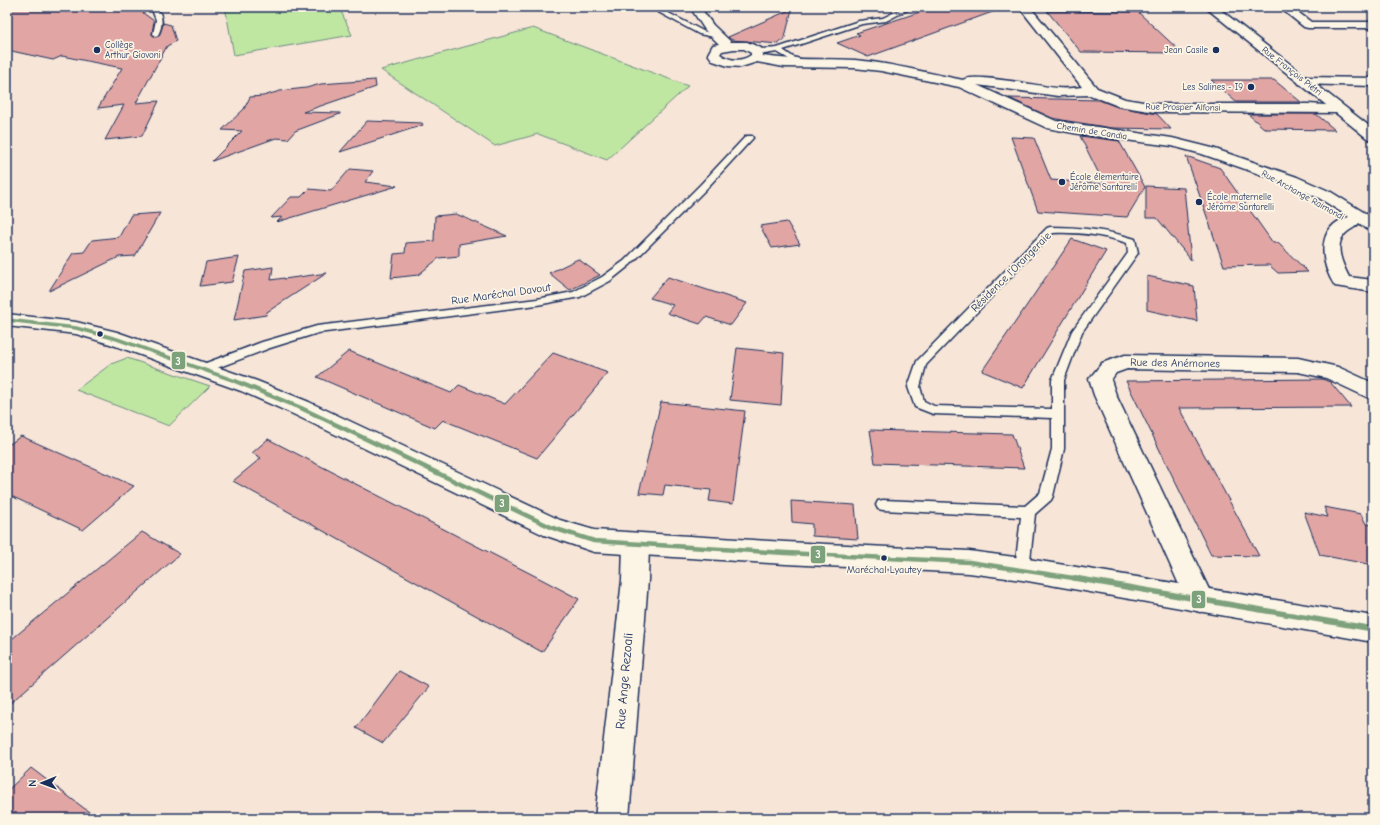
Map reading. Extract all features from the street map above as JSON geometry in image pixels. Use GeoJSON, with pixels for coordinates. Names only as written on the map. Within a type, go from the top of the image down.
{"type":"FeatureCollection","features":[{"type":"Feature","properties":{"kind":"street"},"geometry":{"type":"LineString","coordinates":[[695,7],[714,35],[728,45]]}},
{"type":"Feature","properties":{"kind":"street","name":"Rue Prosper Alfonsi"},"geometry":{"type":"LineString","coordinates":[[1024,7],[1092,91],[1102,97],[1154,108],[1337,108]]}},
{"type":"Feature","properties":{"kind":"street","name":"Rue François Piétri"},"geometry":{"type":"LineString","coordinates":[[1210,7],[1373,136]]}},
{"type":"Feature","properties":{"kind":"street"},"geometry":{"type":"LineString","coordinates":[[1284,7],[1308,25],[1373,25]]}},
{"type":"Feature","properties":{"kind":"street"},"geometry":{"type":"LineString","coordinates":[[728,45],[717,48],[714,54],[715,57],[731,62],[746,62],[756,54]]}},
{"type":"Feature","properties":{"kind":"street","name":"Chemin de Candia"},"geometry":{"type":"LineString","coordinates":[[728,45],[747,46],[756,54],[784,63],[854,64],[881,67],[962,84],[1052,125],[1172,142],[1207,151],[1291,180],[1325,195],[1371,224]]}},
{"type":"Feature","properties":{"kind":"street"},"geometry":{"type":"LineString","coordinates":[[962,84],[976,81],[1058,92],[1092,91]]}},
{"type":"Feature","properties":{"kind":"street"},"geometry":{"type":"LineString","coordinates":[[1304,81],[1373,82]]}},
{"type":"Feature","properties":{"kind":"street","name":"Rue Archange Raimondi"},"geometry":{"type":"LineString","coordinates":[[1257,168],[1263,174],[1286,185],[1350,222],[1371,224]]}},
{"type":"Feature","properties":{"kind":"street","name":"Rue Archange Raimondi"},"geometry":{"type":"LineString","coordinates":[[1350,222],[1337,232],[1330,247],[1334,266],[1342,282],[1373,286]]}},
{"type":"Feature","properties":{"kind":"street"},"geometry":{"type":"LineString","coordinates":[[7,320],[76,328],[117,339],[249,386],[301,408],[554,528],[594,541],[786,553],[969,562],[1022,569],[1373,629]]}},
{"type":"Feature","properties":{"kind":"street","name":"Rue des Anémones"},"geometry":{"type":"LineString","coordinates":[[1200,600],[1105,395],[1100,380],[1109,368],[1125,362],[1298,365],[1332,372],[1373,392]]}},
{"type":"Feature","properties":{"kind":"street","name":"Rue Ange Rezoali"},"geometry":{"type":"LineString","coordinates":[[612,818],[635,580],[636,544]]}},
{"type":"Feature","properties":{"kind":"lane"},"geometry":{"type":"LineString","coordinates":[[154,7],[158,11],[158,29],[156,34]]}},
{"type":"Feature","properties":{"kind":"lane"},"geometry":{"type":"LineString","coordinates":[[652,7],[701,33],[714,35]]}},
{"type":"Feature","properties":{"kind":"lane"},"geometry":{"type":"LineString","coordinates":[[756,54],[778,50],[861,22],[884,20],[910,7]]}},
{"type":"Feature","properties":{"kind":"lane"},"geometry":{"type":"LineString","coordinates":[[778,50],[791,58],[808,63]]}},
{"type":"Feature","properties":{"kind":"lane","name":"Rue Maréchal Davout"},"geometry":{"type":"LineString","coordinates":[[202,369],[266,345],[317,330],[522,304],[576,295],[606,278],[627,263],[704,186],[749,138]]}},
{"type":"Feature","properties":{"kind":"lane","name":"Résidence l'Orangeraie"},"geometry":{"type":"LineString","coordinates":[[1028,512],[1046,496],[1058,449],[1058,414],[1058,380],[1078,331],[1133,253],[1132,241],[1115,235],[1080,229],[1050,230],[921,364],[914,387],[919,404],[933,410],[1058,414]]}},
{"type":"Feature","properties":{"kind":"lane"},"geometry":{"type":"LineString","coordinates":[[884,505],[1028,512],[1022,569]]}},
{"type":"Feature","properties":{"kind":"green space"},"geometry":{"type":"Polygon","coordinates":[[[225,7],[339,7],[352,35],[234,55],[225,7]]]}},
{"type":"Feature","properties":{"kind":"green space"},"geometry":{"type":"Polygon","coordinates":[[[533,28],[688,86],[607,160],[538,134],[495,146],[381,70],[533,28]]]}},
{"type":"Feature","properties":{"kind":"green space"},"geometry":{"type":"Polygon","coordinates":[[[127,358],[210,386],[169,426],[76,390],[111,364],[127,358]]]}},
{"type":"Feature","properties":{"kind":"building","name":"Collège Arthur Giovoni"},"geometry":{"type":"Polygon","coordinates":[[[7,7],[135,7],[154,21],[152,34],[155,37],[159,36],[163,23],[171,25],[176,41],[167,46],[136,103],[159,101],[142,136],[105,140],[124,105],[98,108],[122,68],[62,56],[53,60],[7,50],[7,7]]]}},
{"type":"Feature","properties":{"kind":"building"},"geometry":{"type":"Polygon","coordinates":[[[944,7],[998,7],[998,10],[868,57],[837,43],[860,35],[856,33],[929,9],[933,11],[944,7]]]}},
{"type":"Feature","properties":{"kind":"building"},"geometry":{"type":"Polygon","coordinates":[[[792,9],[784,41],[779,41],[779,44],[732,40],[728,37],[792,9]]]}},
{"type":"Feature","properties":{"kind":"building"},"geometry":{"type":"Polygon","coordinates":[[[1047,11],[1138,12],[1182,53],[1081,52],[1047,11]]]}},
{"type":"Feature","properties":{"kind":"building"},"geometry":{"type":"Polygon","coordinates":[[[375,80],[376,87],[303,112],[340,114],[295,131],[288,139],[276,138],[212,161],[242,131],[222,130],[244,109],[250,97],[263,96],[280,91],[306,88],[321,84],[375,80]]]}},
{"type":"Feature","properties":{"kind":"building","name":"Les Salines - I9"},"geometry":{"type":"Polygon","coordinates":[[[1211,80],[1274,80],[1301,102],[1236,102],[1211,80]]]}},
{"type":"Feature","properties":{"kind":"building"},"geometry":{"type":"Polygon","coordinates":[[[1009,98],[1099,100],[1118,107],[1157,114],[1171,129],[1112,128],[1052,118],[1009,98]]]}},
{"type":"Feature","properties":{"kind":"building"},"geometry":{"type":"Polygon","coordinates":[[[1248,114],[1316,114],[1335,130],[1265,129],[1248,114]]]}},
{"type":"Feature","properties":{"kind":"building"},"geometry":{"type":"Polygon","coordinates":[[[367,121],[422,123],[423,125],[340,152],[367,121]]]}},
{"type":"Feature","properties":{"kind":"building"},"geometry":{"type":"Polygon","coordinates":[[[1080,136],[1119,141],[1145,187],[1127,217],[1038,211],[1011,137],[1034,138],[1051,180],[1104,184],[1080,136]]]}},
{"type":"Feature","properties":{"kind":"building"},"geometry":{"type":"Polygon","coordinates":[[[1186,156],[1220,168],[1273,243],[1278,243],[1308,272],[1278,273],[1269,265],[1224,266],[1186,156]]]}},
{"type":"Feature","properties":{"kind":"building"},"geometry":{"type":"Polygon","coordinates":[[[350,169],[373,171],[365,182],[397,186],[277,222],[282,217],[271,218],[291,197],[301,197],[309,189],[331,191],[350,169]]]}},
{"type":"Feature","properties":{"kind":"building"},"geometry":{"type":"Polygon","coordinates":[[[1146,186],[1184,188],[1191,260],[1157,218],[1146,218],[1146,186]]]}},
{"type":"Feature","properties":{"kind":"building"},"geometry":{"type":"Polygon","coordinates":[[[160,213],[135,256],[119,257],[49,291],[73,253],[84,252],[92,240],[119,237],[131,215],[160,213]]]}},
{"type":"Feature","properties":{"kind":"building"},"geometry":{"type":"Polygon","coordinates":[[[456,214],[507,236],[459,244],[459,256],[439,258],[418,275],[391,278],[394,254],[405,253],[406,243],[434,241],[435,216],[456,214]]]}},
{"type":"Feature","properties":{"kind":"building"},"geometry":{"type":"Polygon","coordinates":[[[787,222],[800,244],[772,248],[760,226],[787,222]]]}},
{"type":"Feature","properties":{"kind":"building"},"geometry":{"type":"Polygon","coordinates":[[[1072,239],[1106,251],[1023,388],[982,371],[1072,239]]]}},
{"type":"Feature","properties":{"kind":"building"},"geometry":{"type":"Polygon","coordinates":[[[239,257],[232,282],[200,286],[206,262],[239,257]]]}},
{"type":"Feature","properties":{"kind":"building"},"geometry":{"type":"Polygon","coordinates":[[[578,259],[600,275],[570,290],[549,273],[578,259]]]}},
{"type":"Feature","properties":{"kind":"building"},"geometry":{"type":"Polygon","coordinates":[[[273,267],[271,280],[327,273],[267,312],[266,315],[234,320],[245,271],[273,267]]]}},
{"type":"Feature","properties":{"kind":"building"},"geometry":{"type":"Polygon","coordinates":[[[1147,276],[1194,286],[1197,321],[1147,310],[1147,276]]]}},
{"type":"Feature","properties":{"kind":"building"},"geometry":{"type":"Polygon","coordinates":[[[668,277],[747,303],[731,325],[706,317],[700,324],[667,313],[673,305],[650,298],[668,277]]]}},
{"type":"Feature","properties":{"kind":"building"},"geometry":{"type":"Polygon","coordinates":[[[737,348],[784,353],[781,405],[730,400],[737,348]]]}},
{"type":"Feature","properties":{"kind":"building"},"geometry":{"type":"Polygon","coordinates":[[[349,351],[451,393],[459,385],[505,404],[553,353],[608,373],[537,458],[443,420],[435,428],[317,377],[349,351]]]}},
{"type":"Feature","properties":{"kind":"building"},"geometry":{"type":"Polygon","coordinates":[[[1322,379],[1330,382],[1351,407],[1179,408],[1259,556],[1211,555],[1126,381],[1322,379]]]}},
{"type":"Feature","properties":{"kind":"building"},"geometry":{"type":"Polygon","coordinates":[[[661,402],[745,411],[733,504],[709,501],[711,490],[665,485],[663,495],[639,493],[661,402]]]}},
{"type":"Feature","properties":{"kind":"building"},"geometry":{"type":"Polygon","coordinates":[[[870,430],[1012,434],[1024,468],[875,463],[870,430]]]}},
{"type":"Feature","properties":{"kind":"building"},"geometry":{"type":"Polygon","coordinates":[[[21,436],[134,486],[83,530],[7,494],[7,446],[21,436]]]}},
{"type":"Feature","properties":{"kind":"building"},"geometry":{"type":"Polygon","coordinates":[[[268,439],[579,599],[542,652],[233,481],[261,458],[252,453],[268,439]]]}},
{"type":"Feature","properties":{"kind":"building"},"geometry":{"type":"Polygon","coordinates":[[[791,501],[855,505],[858,539],[812,536],[812,524],[792,522],[791,501]]]}},
{"type":"Feature","properties":{"kind":"building"},"geometry":{"type":"Polygon","coordinates":[[[1324,507],[1361,514],[1366,524],[1373,525],[1373,565],[1320,555],[1304,512],[1328,517],[1324,507]]]}},
{"type":"Feature","properties":{"kind":"building"},"geometry":{"type":"Polygon","coordinates":[[[142,532],[180,554],[7,706],[7,643],[142,532]]]}},
{"type":"Feature","properties":{"kind":"building"},"geometry":{"type":"Polygon","coordinates":[[[399,671],[429,687],[383,743],[356,728],[399,671]]]}},
{"type":"Feature","properties":{"kind":"building"},"geometry":{"type":"Polygon","coordinates":[[[31,768],[97,818],[7,818],[7,791],[31,768]]]}},
{"type":"Feature","properties":{"kind":"transit line","name":"3"},"geometry":{"type":"LineString","coordinates":[[7,320],[76,328],[117,339],[249,386],[301,408],[553,528],[594,541],[786,553],[969,562],[1022,569],[1373,629]]}},
{"type":"Feature","properties":{"kind":"place","name":"Collège Arthur Giovoni"},"geometry":{"type":"Point","coordinates":[97,50]}},
{"type":"Feature","properties":{"kind":"place","name":"Jean Casile"},"geometry":{"type":"Point","coordinates":[1216,50]}},
{"type":"Feature","properties":{"kind":"place","name":"Les Salines - I9"},"geometry":{"type":"Point","coordinates":[1251,87]}},
{"type":"Feature","properties":{"kind":"place","name":"École élementaire Jérôme Santarelli"},"geometry":{"type":"Point","coordinates":[1062,182]}},
{"type":"Feature","properties":{"kind":"place","name":"École maternelle Jérôme Santarelli"},"geometry":{"type":"Point","coordinates":[1199,202]}},
{"type":"Feature","properties":{"kind":"place","name":"Maréchal Lyautey"},"geometry":{"type":"Point","coordinates":[884,558]}}]}
